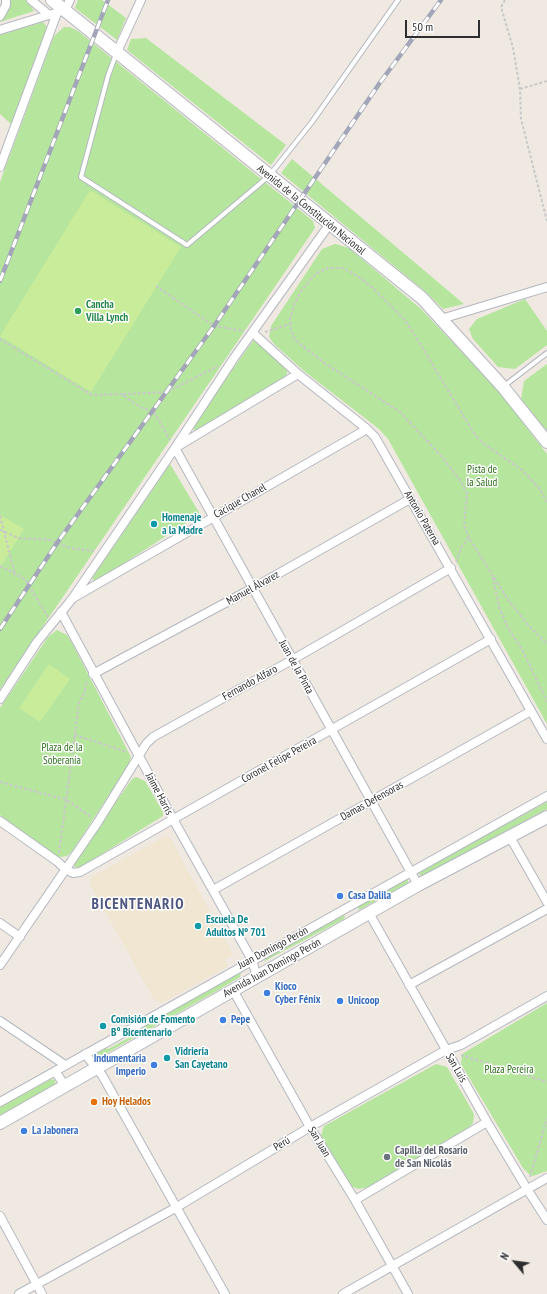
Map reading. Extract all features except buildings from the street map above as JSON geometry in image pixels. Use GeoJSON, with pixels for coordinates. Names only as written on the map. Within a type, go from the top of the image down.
{"type":"FeatureCollection","features":[{"type":"Feature","properties":{"kind":"main road","name":"Avenida de la Constitución Nacional"},"geometry":{"type":"LineString","coordinates":[[52,0],[60,10],[117,52],[329,225],[422,298],[503,387],[547,442]]}},
{"type":"Feature","properties":{"kind":"main road","name":"Avenida Juan Domingo Perón"},"geometry":{"type":"LineString","coordinates":[[0,1123],[418,885],[547,817]]}},
{"type":"Feature","properties":{"kind":"street"},"geometry":{"type":"LineString","coordinates":[[0,16],[6,5],[6,0]]}},
{"type":"Feature","properties":{"kind":"street","name":"Avenida de la Constitución Nacional"},"geometry":{"type":"LineString","coordinates":[[31,0],[60,10]]}},
{"type":"Feature","properties":{"kind":"street"},"geometry":{"type":"LineString","coordinates":[[117,52],[141,0]]}},
{"type":"Feature","properties":{"kind":"street"},"geometry":{"type":"LineString","coordinates":[[0,30],[60,10]]}},
{"type":"Feature","properties":{"kind":"street"},"geometry":{"type":"LineString","coordinates":[[0,167],[60,10]]}},
{"type":"Feature","properties":{"kind":"street"},"geometry":{"type":"LineString","coordinates":[[0,699],[51,624],[72,599],[175,448],[234,358],[253,334],[329,225]]}},
{"type":"Feature","properties":{"kind":"street"},"geometry":{"type":"LineString","coordinates":[[441,319],[547,287]]}},
{"type":"Feature","properties":{"kind":"street","name":"Antonio Paterna"},"geometry":{"type":"LineString","coordinates":[[253,334],[298,374],[375,437],[451,568],[547,739]]}},
{"type":"Feature","properties":{"kind":"street"},"geometry":{"type":"LineString","coordinates":[[175,448],[298,374]]}},
{"type":"Feature","properties":{"kind":"street","name":"Cacique Chanel"},"geometry":{"type":"LineString","coordinates":[[72,599],[367,429]]}},
{"type":"Feature","properties":{"kind":"street","name":"Juan de la Pinta"},"geometry":{"type":"LineString","coordinates":[[175,448],[418,885]]}},
{"type":"Feature","properties":{"kind":"street","name":"Manuel Álvarez"},"geometry":{"type":"LineString","coordinates":[[93,674],[253,588],[410,498]]}},
{"type":"Feature","properties":{"kind":"street","name":"Fernando Alfaro"},"geometry":{"type":"LineString","coordinates":[[0,965],[98,822],[146,744],[153,737],[292,660],[451,568]]}},
{"type":"Feature","properties":{"kind":"street","name":"Jaime Harris"},"geometry":{"type":"LineString","coordinates":[[61,612],[90,664],[93,674],[173,820],[252,960],[256,977]]}},
{"type":"Feature","properties":{"kind":"street","name":"Coronel Felipe Pereira"},"geometry":{"type":"LineString","coordinates":[[65,869],[73,873],[80,872],[491,639]]}},
{"type":"Feature","properties":{"kind":"street","name":"Damas Defensoras"},"geometry":{"type":"LineString","coordinates":[[213,890],[372,802],[531,711]]}},
{"type":"Feature","properties":{"kind":"street","name":"Juan Domingo Perón"},"geometry":{"type":"LineString","coordinates":[[0,1102],[226,974],[347,909],[547,796]]}},
{"type":"Feature","properties":{"kind":"street"},"geometry":{"type":"LineString","coordinates":[[0,821],[58,862],[65,869]]}},
{"type":"Feature","properties":{"kind":"street"},"geometry":{"type":"LineString","coordinates":[[510,837],[547,902]]}},
{"type":"Feature","properties":{"kind":"street"},"geometry":{"type":"LineString","coordinates":[[347,909],[354,922]]}},
{"type":"Feature","properties":{"kind":"street"},"geometry":{"type":"LineString","coordinates":[[409,984],[547,910]]}},
{"type":"Feature","properties":{"kind":"street","name":"San Luis"},"geometry":{"type":"LineString","coordinates":[[369,913],[446,1050],[527,1189],[547,1220]]}},
{"type":"Feature","properties":{"kind":"street"},"geometry":{"type":"LineString","coordinates":[[0,922],[20,937]]}},
{"type":"Feature","properties":{"kind":"street","name":"San Juan"},"geometry":{"type":"LineString","coordinates":[[233,990],[310,1127],[355,1200],[408,1294]]}},
{"type":"Feature","properties":{"kind":"street","name":"Perú"},"geometry":{"type":"LineString","coordinates":[[19,1294],[177,1208],[310,1127],[446,1050],[461,1045],[547,996]]}},
{"type":"Feature","properties":{"kind":"street"},"geometry":{"type":"LineString","coordinates":[[0,1021],[65,1065]]}},
{"type":"Feature","properties":{"kind":"street"},"geometry":{"type":"LineString","coordinates":[[85,1054],[96,1068],[225,1294]]}},
{"type":"Feature","properties":{"kind":"street"},"geometry":{"type":"LineString","coordinates":[[55,1071],[65,1086]]}},
{"type":"Feature","properties":{"kind":"street"},"geometry":{"type":"LineString","coordinates":[[355,1200],[488,1122]]}},
{"type":"Feature","properties":{"kind":"street"},"geometry":{"type":"LineString","coordinates":[[343,1294],[547,1178]]}},
{"type":"Feature","properties":{"kind":"street"},"geometry":{"type":"LineString","coordinates":[[0,1216],[42,1294]]}},
{"type":"Feature","properties":{"kind":"lane"},"geometry":{"type":"LineString","coordinates":[[117,52],[108,76],[81,177],[187,245],[269,176],[312,122],[398,0]]}},
{"type":"Feature","properties":{"kind":"lane"},"geometry":{"type":"LineString","coordinates":[[503,387],[547,354]]}},
{"type":"Feature","properties":{"kind":"path"},"geometry":{"type":"LineString","coordinates":[[505,0],[501,7],[513,48],[520,89],[521,119],[547,221]]}},
{"type":"Feature","properties":{"kind":"path"},"geometry":{"type":"LineString","coordinates":[[520,89],[547,81]]}},
{"type":"Feature","properties":{"kind":"path"},"geometry":{"type":"LineString","coordinates":[[547,502],[540,489],[522,470],[484,444],[475,435],[423,347],[404,319],[362,279],[349,270],[341,268],[328,268],[317,273],[301,291],[294,305],[290,324],[295,340],[306,350],[400,412],[444,459],[462,482],[467,494],[464,526],[469,538],[513,606],[530,627],[547,644]]}},
{"type":"Feature","properties":{"kind":"path"},"geometry":{"type":"LineString","coordinates":[[156,286],[214,326],[253,334],[290,324]]}},
{"type":"Feature","properties":{"kind":"path"},"geometry":{"type":"LineString","coordinates":[[0,339],[92,396],[167,392],[234,358]]}},
{"type":"Feature","properties":{"kind":"path"},"geometry":{"type":"LineString","coordinates":[[121,394],[140,407],[154,412],[175,448]]}},
{"type":"Feature","properties":{"kind":"path"},"geometry":{"type":"LineString","coordinates":[[0,516],[15,574]]}},
{"type":"Feature","properties":{"kind":"path"},"geometry":{"type":"LineString","coordinates":[[0,530],[19,538],[50,540],[70,548],[104,552]]}},
{"type":"Feature","properties":{"kind":"path"},"geometry":{"type":"LineString","coordinates":[[451,568],[455,564],[462,546],[469,538]]}},
{"type":"Feature","properties":{"kind":"path"},"geometry":{"type":"LineString","coordinates":[[0,566],[25,579],[30,584],[51,624]]}},
{"type":"Feature","properties":{"kind":"path"},"geometry":{"type":"LineString","coordinates":[[493,576],[499,607],[508,628],[522,649],[547,702]]}},
{"type":"Feature","properties":{"kind":"path"},"geometry":{"type":"LineString","coordinates":[[58,862],[79,703],[84,694],[90,664]]}},
{"type":"Feature","properties":{"kind":"path"},"geometry":{"type":"LineString","coordinates":[[75,735],[139,756]]}},
{"type":"Feature","properties":{"kind":"path"},"geometry":{"type":"LineString","coordinates":[[0,782],[67,800],[98,822]]}},
{"type":"Feature","properties":{"kind":"path"},"geometry":{"type":"LineString","coordinates":[[446,1050],[547,1082]]}},
{"type":"Feature","properties":{"kind":"path"},"geometry":{"type":"LineString","coordinates":[[527,1189],[547,1118]]}},
{"type":"Feature","properties":{"kind":"shaded area"},"geometry":{"type":"Polygon","coordinates":[[[165,836],[170,837],[233,955],[225,960],[228,966],[162,1003],[155,1001],[89,883],[91,877],[165,836]]]}},
{"type":"Feature","properties":{"kind":"green space"},"geometry":{"type":"Polygon","coordinates":[[[9,0],[27,0],[34,11],[0,22],[9,7],[9,0]]]}},
{"type":"Feature","properties":{"kind":"green space"},"geometry":{"type":"Polygon","coordinates":[[[78,0],[102,0],[126,18],[117,40],[75,8],[78,0]]]}},
{"type":"Feature","properties":{"kind":"green space"},"geometry":{"type":"Polygon","coordinates":[[[43,22],[47,27],[11,124],[0,114],[0,35],[43,22]]]}},
{"type":"Feature","properties":{"kind":"green space"},"geometry":{"type":"Polygon","coordinates":[[[64,27],[70,27],[78,31],[313,221],[315,228],[0,689],[0,182],[54,36],[64,27]]]}},
{"type":"Feature","properties":{"kind":"green space"},"geometry":{"type":"Polygon","coordinates":[[[146,38],[286,145],[271,165],[127,50],[131,39],[146,38]]]}},
{"type":"Feature","properties":{"kind":"green space"},"geometry":{"type":"Polygon","coordinates":[[[292,159],[464,304],[443,309],[427,293],[281,173],[292,159]]]}},
{"type":"Feature","properties":{"kind":"green space","name":"Cancha Villa Lynch"},"geometry":{"type":"Polygon","coordinates":[[[90,190],[181,247],[91,392],[0,336],[90,190]]]}},
{"type":"Feature","properties":{"kind":"green space","name":"Pista de la Salud"},"geometry":{"type":"Polygon","coordinates":[[[335,244],[349,248],[421,309],[499,391],[547,454],[547,724],[388,439],[379,429],[304,371],[274,344],[269,337],[271,326],[322,249],[335,244]]]}},
{"type":"Feature","properties":{"kind":"green space"},"geometry":{"type":"Polygon","coordinates":[[[525,299],[547,331],[547,345],[515,369],[498,367],[473,339],[469,329],[477,319],[525,299]]]}},
{"type":"Feature","properties":{"kind":"green space"},"geometry":{"type":"Polygon","coordinates":[[[253,341],[257,341],[287,368],[287,374],[283,379],[198,430],[194,430],[194,423],[253,341]]]}},
{"type":"Feature","properties":{"kind":"green space"},"geometry":{"type":"Polygon","coordinates":[[[547,364],[547,431],[521,399],[524,381],[547,364]]]}},
{"type":"Feature","properties":{"kind":"green space"},"geometry":{"type":"Polygon","coordinates":[[[170,464],[200,514],[95,582],[92,578],[170,464]]]}},
{"type":"Feature","properties":{"kind":"green space"},"geometry":{"type":"Polygon","coordinates":[[[0,515],[24,529],[0,568],[0,515]]]}},
{"type":"Feature","properties":{"kind":"green space","name":"Plaza de la Soberanía"},"geometry":{"type":"Polygon","coordinates":[[[57,630],[67,635],[72,643],[131,757],[128,766],[73,850],[67,856],[61,857],[55,856],[0,815],[0,708],[48,637],[57,630]]]}},
{"type":"Feature","properties":{"kind":"green space"},"geometry":{"type":"Polygon","coordinates":[[[49,664],[70,679],[40,722],[19,708],[49,664]]]}},
{"type":"Feature","properties":{"kind":"green space"},"geometry":{"type":"Polygon","coordinates":[[[136,777],[145,781],[163,812],[163,816],[81,867],[75,867],[73,864],[132,779],[136,777]]]}},
{"type":"Feature","properties":{"kind":"green space"},"geometry":{"type":"Polygon","coordinates":[[[547,802],[547,809],[422,876],[419,874],[419,872],[547,802]]]}},
{"type":"Feature","properties":{"kind":"green space"},"geometry":{"type":"Polygon","coordinates":[[[407,879],[409,883],[359,910],[357,906],[407,879]]]}},
{"type":"Feature","properties":{"kind":"green space"},"geometry":{"type":"Polygon","coordinates":[[[341,915],[345,916],[344,919],[263,962],[267,957],[341,915]]]}},
{"type":"Feature","properties":{"kind":"green space"},"geometry":{"type":"Polygon","coordinates":[[[241,972],[240,977],[220,989],[100,1057],[96,1056],[97,1053],[130,1037],[131,1033],[241,972]]]}},
{"type":"Feature","properties":{"kind":"green space","name":"Plaza Pereira"},"geometry":{"type":"Polygon","coordinates":[[[547,1003],[547,1171],[533,1176],[523,1168],[461,1064],[462,1054],[547,1003]]]}},
{"type":"Feature","properties":{"kind":"green space"},"geometry":{"type":"Polygon","coordinates":[[[436,1064],[447,1067],[474,1114],[473,1123],[469,1127],[370,1187],[358,1189],[351,1186],[321,1135],[324,1126],[436,1064]]]}},
{"type":"Feature","properties":{"kind":"green space"},"geometry":{"type":"Polygon","coordinates":[[[51,1079],[55,1080],[55,1085],[0,1115],[0,1107],[51,1079]]]}},
{"type":"Feature","properties":{"kind":"railway"},"geometry":{"type":"LineString","coordinates":[[0,281],[108,0]]}},
{"type":"Feature","properties":{"kind":"railway"},"geometry":{"type":"LineString","coordinates":[[0,629],[57,543],[214,326],[379,84],[441,0]]}},
{"type":"Feature","properties":{"kind":"place","name":"Cancha Villa Lynch"},"geometry":{"type":"Point","coordinates":[78,311]}},
{"type":"Feature","properties":{"kind":"place","name":"Homenaje a la Madre"},"geometry":{"type":"Point","coordinates":[154,524]}},
{"type":"Feature","properties":{"kind":"place","name":"Casa Dalila"},"geometry":{"type":"Point","coordinates":[340,896]}},
{"type":"Feature","properties":{"kind":"place","name":"Escuela De Adultos Nº 701"},"geometry":{"type":"Point","coordinates":[198,926]}},
{"type":"Feature","properties":{"kind":"place","name":"Kioco Cyber Fénix"},"geometry":{"type":"Point","coordinates":[267,993]}},
{"type":"Feature","properties":{"kind":"place","name":"Unicoop"},"geometry":{"type":"Point","coordinates":[340,1001]}},
{"type":"Feature","properties":{"kind":"place","name":"Pepe"},"geometry":{"type":"Point","coordinates":[223,1020]}},
{"type":"Feature","properties":{"kind":"place","name":"Comisión de Fomento B° Bicentenario"},"geometry":{"type":"Point","coordinates":[103,1026]}},
{"type":"Feature","properties":{"kind":"place","name":"Vidriería San Cayetano"},"geometry":{"type":"Point","coordinates":[167,1058]}},
{"type":"Feature","properties":{"kind":"place","name":"Indumentaria Imperio"},"geometry":{"type":"Point","coordinates":[154,1065]}},
{"type":"Feature","properties":{"kind":"place","name":"Hoy Helados"},"geometry":{"type":"Point","coordinates":[94,1102]}},
{"type":"Feature","properties":{"kind":"place","name":"La Jabonera"},"geometry":{"type":"Point","coordinates":[24,1131]}},
{"type":"Feature","properties":{"kind":"place","name":"Capilla del Rosario de San Nicolás"},"geometry":{"type":"Point","coordinates":[387,1157]}},
{"type":"Feature","properties":{"kind":"district","name":"BICENTENARIO"},"geometry":{"type":"Point","coordinates":[138,905]}}]}
